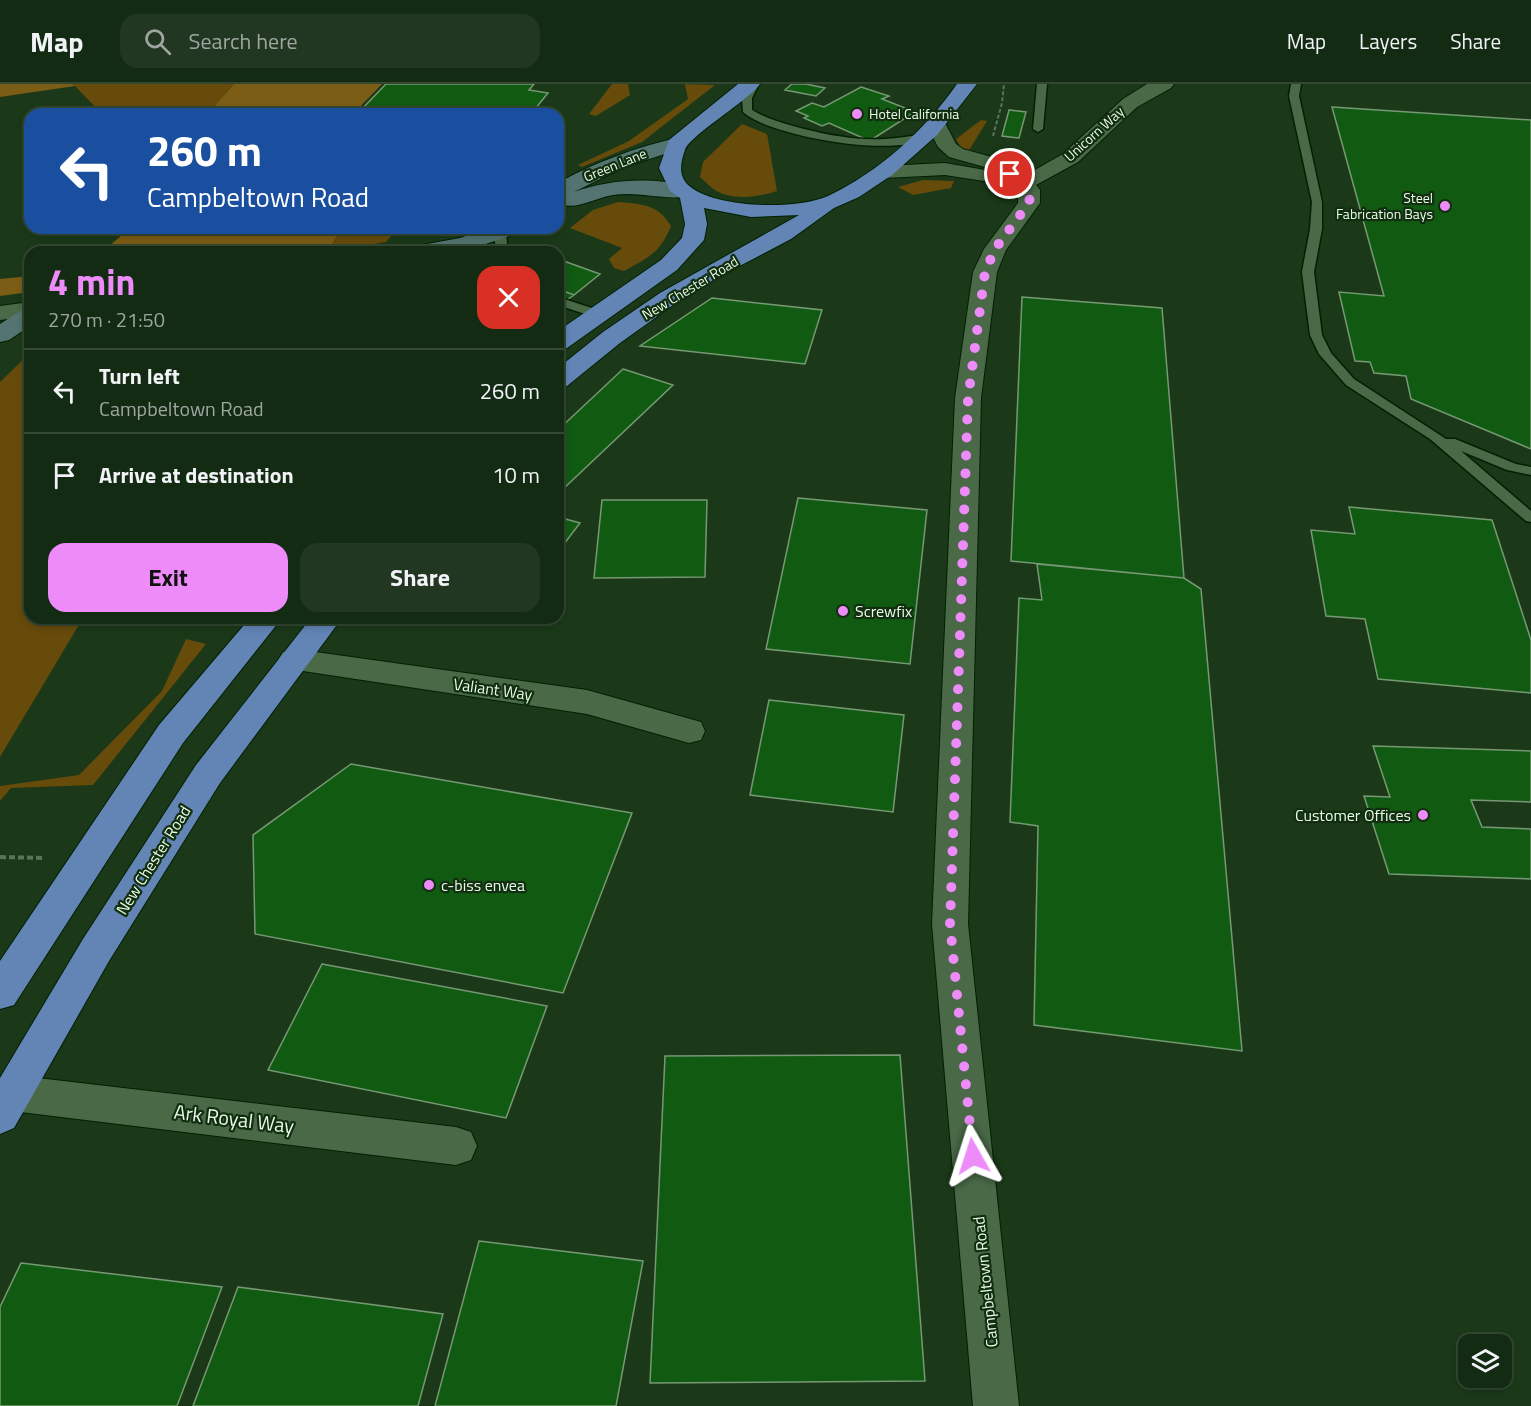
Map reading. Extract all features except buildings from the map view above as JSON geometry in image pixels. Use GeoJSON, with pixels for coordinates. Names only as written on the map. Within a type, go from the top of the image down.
{"type":"FeatureCollection","features":[{"type":"Feature","properties":{"kind":"highway"},"geometry":{"type":"LineString","coordinates":[[686,195],[717,206],[755,210],[804,208],[828,204],[884,172],[930,131],[968,84]]}},
{"type":"Feature","properties":{"kind":"highway"},"geometry":{"type":"LineString","coordinates":[[676,144],[746,86]]}},
{"type":"Feature","properties":{"kind":"highway","name":"New Chester Road"},"geometry":{"type":"LineString","coordinates":[[564,339],[669,265],[693,240],[696,225],[686,195],[672,180],[669,169],[669,157],[676,144]]}},
{"type":"Feature","properties":{"kind":"highway","name":"New Chester Road"},"geometry":{"type":"LineString","coordinates":[[564,376],[645,314],[707,274],[804,224],[828,204]]}},
{"type":"Feature","properties":{"kind":"highway"},"geometry":{"type":"LineString","coordinates":[[0,993],[171,734],[262,624]]}},
{"type":"Feature","properties":{"kind":"highway","name":"New Chester Road"},"geometry":{"type":"LineString","coordinates":[[6,1104],[96,950],[208,774],[322,624]]}},
{"type":"Feature","properties":{"kind":"main road","name":"Green Lane"},"geometry":{"type":"LineString","coordinates":[[564,188],[593,171],[641,152],[676,144]]}},
{"type":"Feature","properties":{"kind":"main road","name":"Green Lane"},"geometry":{"type":"LineString","coordinates":[[564,204],[604,188],[648,187],[686,195]]}},
{"type":"Feature","properties":{"kind":"main road"},"geometry":{"type":"LineString","coordinates":[[454,246],[504,238]]}},
{"type":"Feature","properties":{"kind":"main road"},"geometry":{"type":"LineString","coordinates":[[0,335],[24,319]]}},
{"type":"Feature","properties":{"kind":"street","name":"Unicorn Way"},"geometry":{"type":"LineString","coordinates":[[1017,179],[1069,159],[1129,103],[1164,84]]}},
{"type":"Feature","properties":{"kind":"street"},"geometry":{"type":"LineString","coordinates":[[930,131],[956,153],[999,165],[1017,179]]}},
{"type":"Feature","properties":{"kind":"street"},"geometry":{"type":"LineString","coordinates":[[884,172],[930,169],[1017,179]]}},
{"type":"Feature","properties":{"kind":"street","name":"Campbeltown Road"},"geometry":{"type":"LineString","coordinates":[[996,1406],[950,924],[968,399],[985,272],[995,249],[1029,203],[1029,190],[1017,179]]}},
{"type":"Feature","properties":{"kind":"street"},"geometry":{"type":"LineString","coordinates":[[0,313],[24,310]]}},
{"type":"Feature","properties":{"kind":"street","name":"Valiant Way"},"geometry":{"type":"LineString","coordinates":[[294,660],[587,702],[689,731]]}},
{"type":"Feature","properties":{"kind":"street","name":"Ark Royal Way"},"geometry":{"type":"LineString","coordinates":[[6,1104],[456,1146]]}},
{"type":"Feature","properties":{"kind":"lane"},"geometry":{"type":"LineString","coordinates":[[1038,129],[1042,84]]}},
{"type":"Feature","properties":{"kind":"lane"},"geometry":{"type":"LineString","coordinates":[[1296,84],[1294,96],[1317,202],[1316,229],[1308,272],[1316,335],[1325,354],[1350,382],[1435,436],[1531,518]]}},
{"type":"Feature","properties":{"kind":"lane"},"geometry":{"type":"LineString","coordinates":[[746,86],[748,112],[765,122],[855,143],[892,143],[930,131]]}},
{"type":"Feature","properties":{"kind":"lane"},"geometry":{"type":"LineString","coordinates":[[564,303],[597,314]]}},
{"type":"Feature","properties":{"kind":"lane"},"geometry":{"type":"LineString","coordinates":[[1435,436],[1512,467],[1531,471]]}},
{"type":"Feature","properties":{"kind":"path"},"geometry":{"type":"LineString","coordinates":[[991,140],[997,126],[1004,84]]}},
{"type":"Feature","properties":{"kind":"shaded area"},"geometry":{"type":"Polygon","coordinates":[[[0,84],[73,84],[75,86],[0,97],[0,84]]]}},
{"type":"Feature","properties":{"kind":"shaded area"},"geometry":{"type":"Polygon","coordinates":[[[73,84],[234,84],[212,108],[96,108],[73,84]]]}},
{"type":"Feature","properties":{"kind":"shaded area"},"geometry":{"type":"Polygon","coordinates":[[[234,84],[382,84],[359,108],[212,108],[234,84]]]}},
{"type":"Feature","properties":{"kind":"shaded area"},"geometry":{"type":"Polygon","coordinates":[[[612,84],[628,84],[630,95],[596,116],[589,114],[612,84]]]}},
{"type":"Feature","properties":{"kind":"shaded area"},"geometry":{"type":"Polygon","coordinates":[[[685,84],[715,85],[642,142],[582,167],[578,165],[629,141],[688,99],[685,84]]]}},
{"type":"Feature","properties":{"kind":"shaded area"},"geometry":{"type":"Polygon","coordinates":[[[981,120],[987,121],[968,152],[961,148],[956,139],[981,120]]]}},
{"type":"Feature","properties":{"kind":"shaded area"},"geometry":{"type":"Polygon","coordinates":[[[742,124],[767,134],[777,191],[754,196],[729,196],[715,190],[700,177],[703,162],[742,124]]]}},
{"type":"Feature","properties":{"kind":"shaded area"},"geometry":{"type":"Polygon","coordinates":[[[923,180],[954,181],[951,188],[913,195],[898,187],[923,180]]]}},
{"type":"Feature","properties":{"kind":"shaded area"},"geometry":{"type":"Polygon","coordinates":[[[618,202],[649,206],[661,213],[671,226],[663,242],[653,253],[624,271],[614,268],[609,259],[622,248],[570,228],[593,210],[618,202]]]}},
{"type":"Feature","properties":{"kind":"shaded area"},"geometry":{"type":"Polygon","coordinates":[[[339,234],[331,246],[109,246],[122,235],[339,234]]]}},
{"type":"Feature","properties":{"kind":"shaded area"},"geometry":{"type":"Polygon","coordinates":[[[340,234],[378,236],[393,234],[386,242],[362,246],[331,246],[340,234]]]}},
{"type":"Feature","properties":{"kind":"shaded area"},"geometry":{"type":"Polygon","coordinates":[[[24,277],[24,293],[0,296],[0,279],[24,277]]]}},
{"type":"Feature","properties":{"kind":"shaded area"},"geometry":{"type":"Polygon","coordinates":[[[24,359],[24,624],[79,624],[0,757],[0,382],[24,359]]]}},
{"type":"Feature","properties":{"kind":"shaded area"},"geometry":{"type":"Polygon","coordinates":[[[186,639],[206,644],[93,785],[11,788],[0,801],[0,786],[79,775],[162,691],[186,639]]]}},
{"type":"Feature","properties":{"kind":"place","name":"Hotel California"},"geometry":{"type":"Point","coordinates":[857,114]}},
{"type":"Feature","properties":{"kind":"place","name":"Steel Fabrication Bays"},"geometry":{"type":"Point","coordinates":[1445,206]}},
{"type":"Feature","properties":{"kind":"place","name":"Screwfix"},"geometry":{"type":"Point","coordinates":[843,611]}},
{"type":"Feature","properties":{"kind":"place","name":"Customer Offices"},"geometry":{"type":"Point","coordinates":[1423,815]}},
{"type":"Feature","properties":{"kind":"place","name":"c-biss envea"},"geometry":{"type":"Point","coordinates":[429,885]}},
{"type":"Feature","properties":{"kind":"route"},"geometry":{"type":"LineString","coordinates":[[973,1156],[950,924],[968,399],[985,272],[995,249],[1029,203],[1029,190],[1024,183],[1010,174]]}}]}
